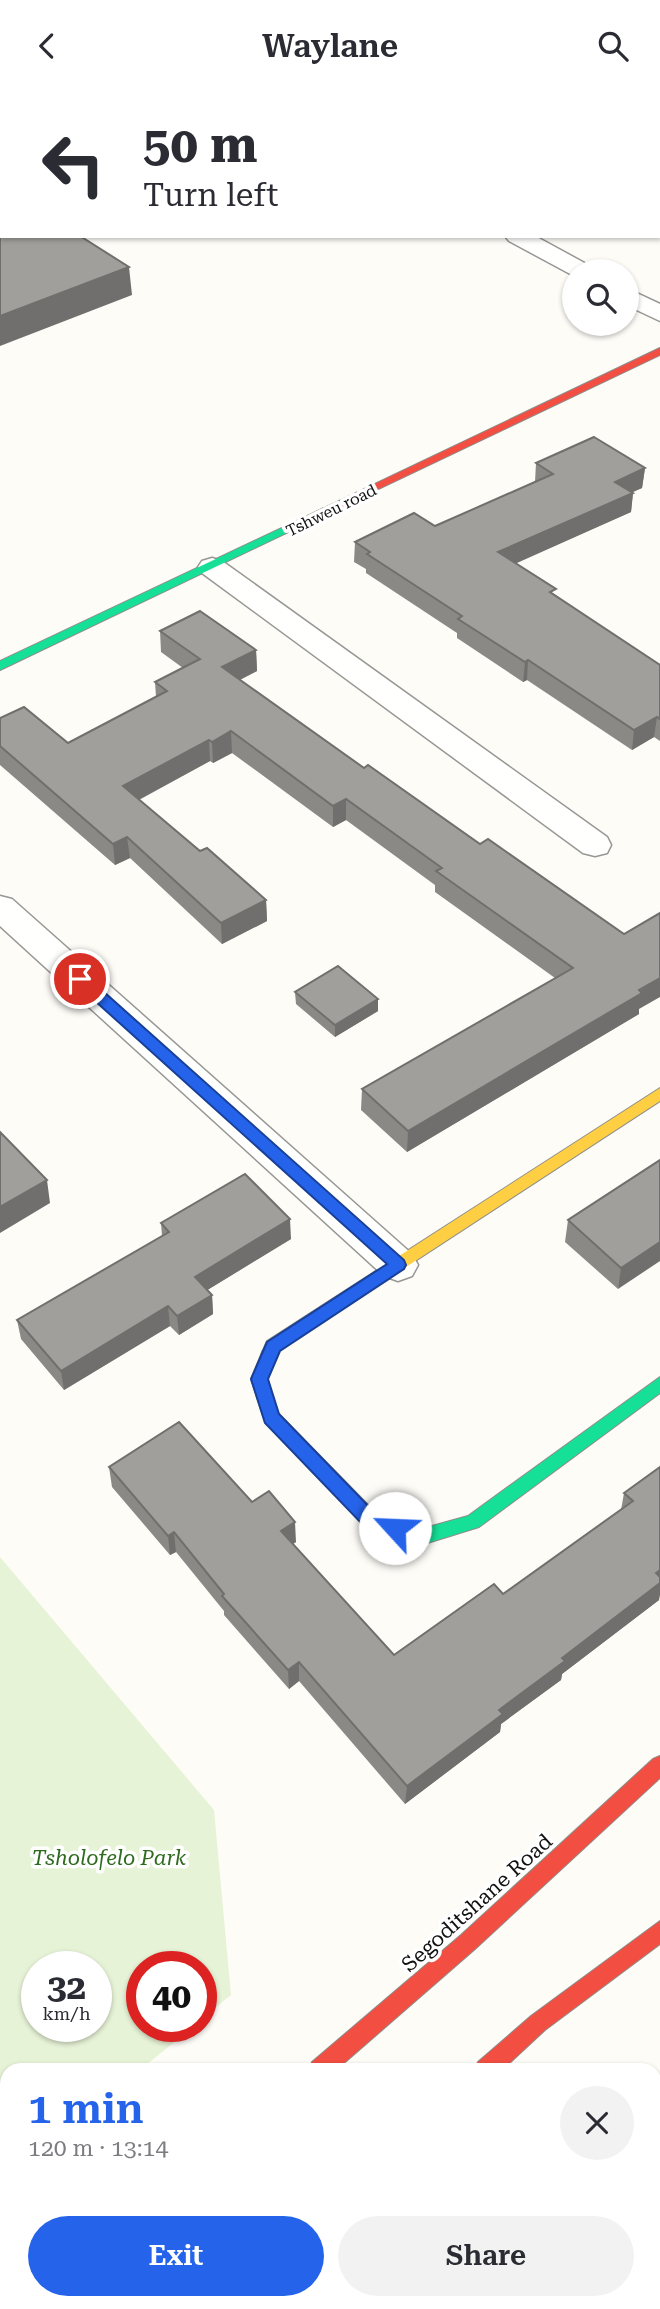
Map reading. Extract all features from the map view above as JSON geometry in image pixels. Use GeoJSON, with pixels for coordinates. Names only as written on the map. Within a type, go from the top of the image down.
{"type":"FeatureCollection","features":[{"type":"Feature","properties":{"kind":"street"},"geometry":{"type":"LineString","coordinates":[[521,238],[562,260]]}},
{"type":"Feature","properties":{"kind":"street"},"geometry":{"type":"LineString","coordinates":[[639,302],[660,314]]}},
{"type":"Feature","properties":{"kind":"street","name":"Tshweu road"},"geometry":{"type":"LineString","coordinates":[[0,666],[660,351]]}},
{"type":"Feature","properties":{"kind":"street"},"geometry":{"type":"LineString","coordinates":[[212,567],[596,845]]}},
{"type":"Feature","properties":{"kind":"street"},"geometry":{"type":"LineString","coordinates":[[0,907],[398,1265]]}},
{"type":"Feature","properties":{"kind":"street"},"geometry":{"type":"LineString","coordinates":[[660,1094],[273,1346],[259,1379],[271,1417],[370,1519],[421,1537],[473,1522],[660,1384]]}},
{"type":"Feature","properties":{"kind":"street","name":"Segoditshane Road"},"geometry":{"type":"LineString","coordinates":[[328,2063],[655,1780]]}},
{"type":"Feature","properties":{"kind":"street"},"geometry":{"type":"LineString","coordinates":[[494,2063],[538,2023],[660,1931]]}},
{"type":"Feature","properties":{"kind":"green space","name":"Tsholofelo Park"},"geometry":{"type":"Polygon","coordinates":[[[0,1557],[214,1810],[231,1995],[217,2006],[217,1951],[126,1951],[126,2042],[175,2042],[149,2063],[0,2063],[0,1557]]]}},
{"type":"Feature","properties":{"kind":"building"},"geometry":{"type":"Polygon","coordinates":[[[0,238],[83,238],[129,267],[0,316],[0,238]]]}},
{"type":"Feature","properties":{"kind":"building"},"geometry":{"type":"Polygon","coordinates":[[[594,437],[645,468],[615,482],[633,493],[498,552],[556,589],[550,592],[660,665],[660,719],[657,717],[634,730],[528,660],[525,662],[458,619],[462,616],[367,554],[370,552],[355,542],[414,513],[435,526],[553,474],[536,463],[594,437]]]}},
{"type":"Feature","properties":{"kind":"building"},"geometry":{"type":"Polygon","coordinates":[[[200,611],[256,650],[222,667],[364,768],[368,765],[480,844],[488,839],[624,934],[660,913],[660,978],[639,990],[642,993],[408,1131],[362,1089],[573,968],[436,871],[442,868],[346,799],[333,806],[231,731],[123,786],[200,851],[207,848],[266,900],[221,923],[127,837],[113,844],[0,746],[0,718],[24,707],[68,743],[167,691],[155,682],[200,659],[160,631],[200,611]]]}},
{"type":"Feature","properties":{"kind":"building"},"geometry":{"type":"Polygon","coordinates":[[[338,966],[378,999],[335,1025],[295,992],[338,966]]]}},
{"type":"Feature","properties":{"kind":"building"},"geometry":{"type":"Polygon","coordinates":[[[0,1132],[47,1180],[0,1207],[0,1132]]]}},
{"type":"Feature","properties":{"kind":"building"},"geometry":{"type":"Polygon","coordinates":[[[660,1160],[660,1242],[621,1268],[568,1220],[660,1160]]]}},
{"type":"Feature","properties":{"kind":"building"},"geometry":{"type":"Polygon","coordinates":[[[245,1174],[290,1219],[195,1277],[212,1295],[177,1316],[168,1306],[61,1371],[17,1320],[169,1232],[161,1223],[245,1174]]]}},
{"type":"Feature","properties":{"kind":"building"},"geometry":{"type":"Polygon","coordinates":[[[179,1422],[252,1502],[269,1491],[295,1522],[281,1531],[394,1655],[494,1584],[503,1594],[633,1501],[624,1493],[660,1467],[660,1570],[656,1573],[660,1577],[660,1583],[562,1658],[565,1661],[499,1710],[503,1714],[407,1786],[299,1662],[288,1670],[222,1596],[224,1594],[174,1532],[168,1536],[109,1467],[179,1422]]]}},
{"type":"Feature","properties":{"kind":"traffic: fast"},"geometry":{"type":"LineString","coordinates":[[0,666],[324,511]]}},
{"type":"Feature","properties":{"kind":"traffic: fast"},"geometry":{"type":"LineString","coordinates":[[269,1355],[259,1379],[271,1417],[370,1519],[421,1537],[473,1522],[660,1384]]}},
{"type":"Feature","properties":{"kind":"traffic: slow"},"geometry":{"type":"LineString","coordinates":[[269,1355],[273,1346],[660,1094]]}},
{"type":"Feature","properties":{"kind":"traffic: jam"},"geometry":{"type":"LineString","coordinates":[[324,511],[660,351]]}},
{"type":"Feature","properties":{"kind":"traffic: jam"},"geometry":{"type":"LineString","coordinates":[[328,2063],[468,1942],[660,1765]]}},
{"type":"Feature","properties":{"kind":"traffic: jam"},"geometry":{"type":"LineString","coordinates":[[494,2063],[538,2023],[660,1931]]}},
{"type":"Feature","properties":{"kind":"route"},"geometry":{"type":"LineString","coordinates":[[80,979],[398,1265],[273,1346],[259,1379],[271,1417],[370,1519],[395,1528]]}}]}
